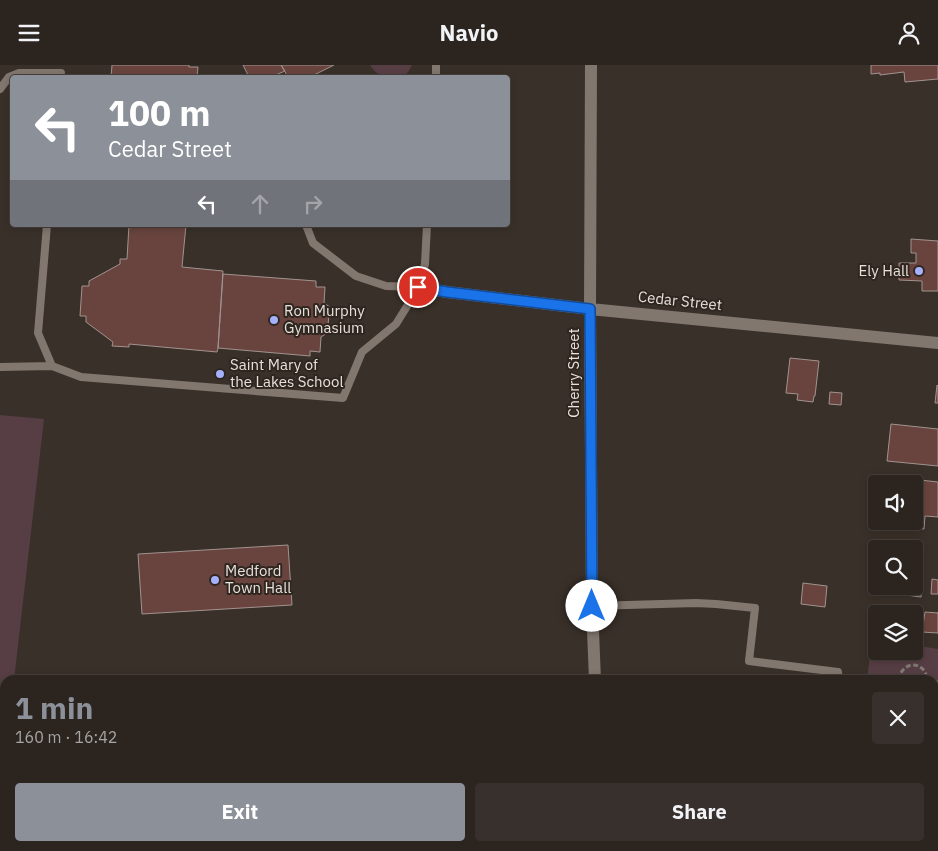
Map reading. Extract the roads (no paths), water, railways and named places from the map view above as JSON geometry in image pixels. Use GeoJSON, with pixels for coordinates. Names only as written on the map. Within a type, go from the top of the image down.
{"type":"FeatureCollection","features":[{"type":"Feature","properties":{"kind":"street","name":"Cherry Street"},"geometry":{"type":"LineString","coordinates":[[591,65],[590,309],[592,606],[595,675]]}},
{"type":"Feature","properties":{"kind":"street","name":"Cedar Street"},"geometry":{"type":"LineString","coordinates":[[418,287],[590,309],[938,343]]}},
{"type":"Feature","properties":{"kind":"lane"},"geometry":{"type":"LineString","coordinates":[[14,75],[19,73],[61,72]]}},
{"type":"Feature","properties":{"kind":"lane"},"geometry":{"type":"LineString","coordinates":[[0,89],[10,77]]}},
{"type":"Feature","properties":{"kind":"lane"},"geometry":{"type":"LineString","coordinates":[[47,227],[38,333],[52,366]]}},
{"type":"Feature","properties":{"kind":"lane"},"geometry":{"type":"LineString","coordinates":[[307,227],[313,243],[356,276],[386,286],[418,287]]}},
{"type":"Feature","properties":{"kind":"lane"},"geometry":{"type":"LineString","coordinates":[[0,367],[52,366],[81,377],[343,398],[362,352],[396,324],[418,287],[425,264],[427,227]]}},
{"type":"Feature","properties":{"kind":"lane"},"geometry":{"type":"LineString","coordinates":[[592,606],[716,603],[755,608],[749,661],[838,672],[838,675]]}},
{"type":"Feature","properties":{"kind":"place","name":"Ely Hall"},"geometry":{"type":"Point","coordinates":[919,271]}},
{"type":"Feature","properties":{"kind":"place","name":"Ron Murphy Gymnasium"},"geometry":{"type":"Point","coordinates":[274,320]}},
{"type":"Feature","properties":{"kind":"place","name":"Saint Mary of the Lakes School"},"geometry":{"type":"Point","coordinates":[220,374]}},
{"type":"Feature","properties":{"kind":"place","name":"Medford Town Hall"},"geometry":{"type":"Point","coordinates":[215,580]}}]}
